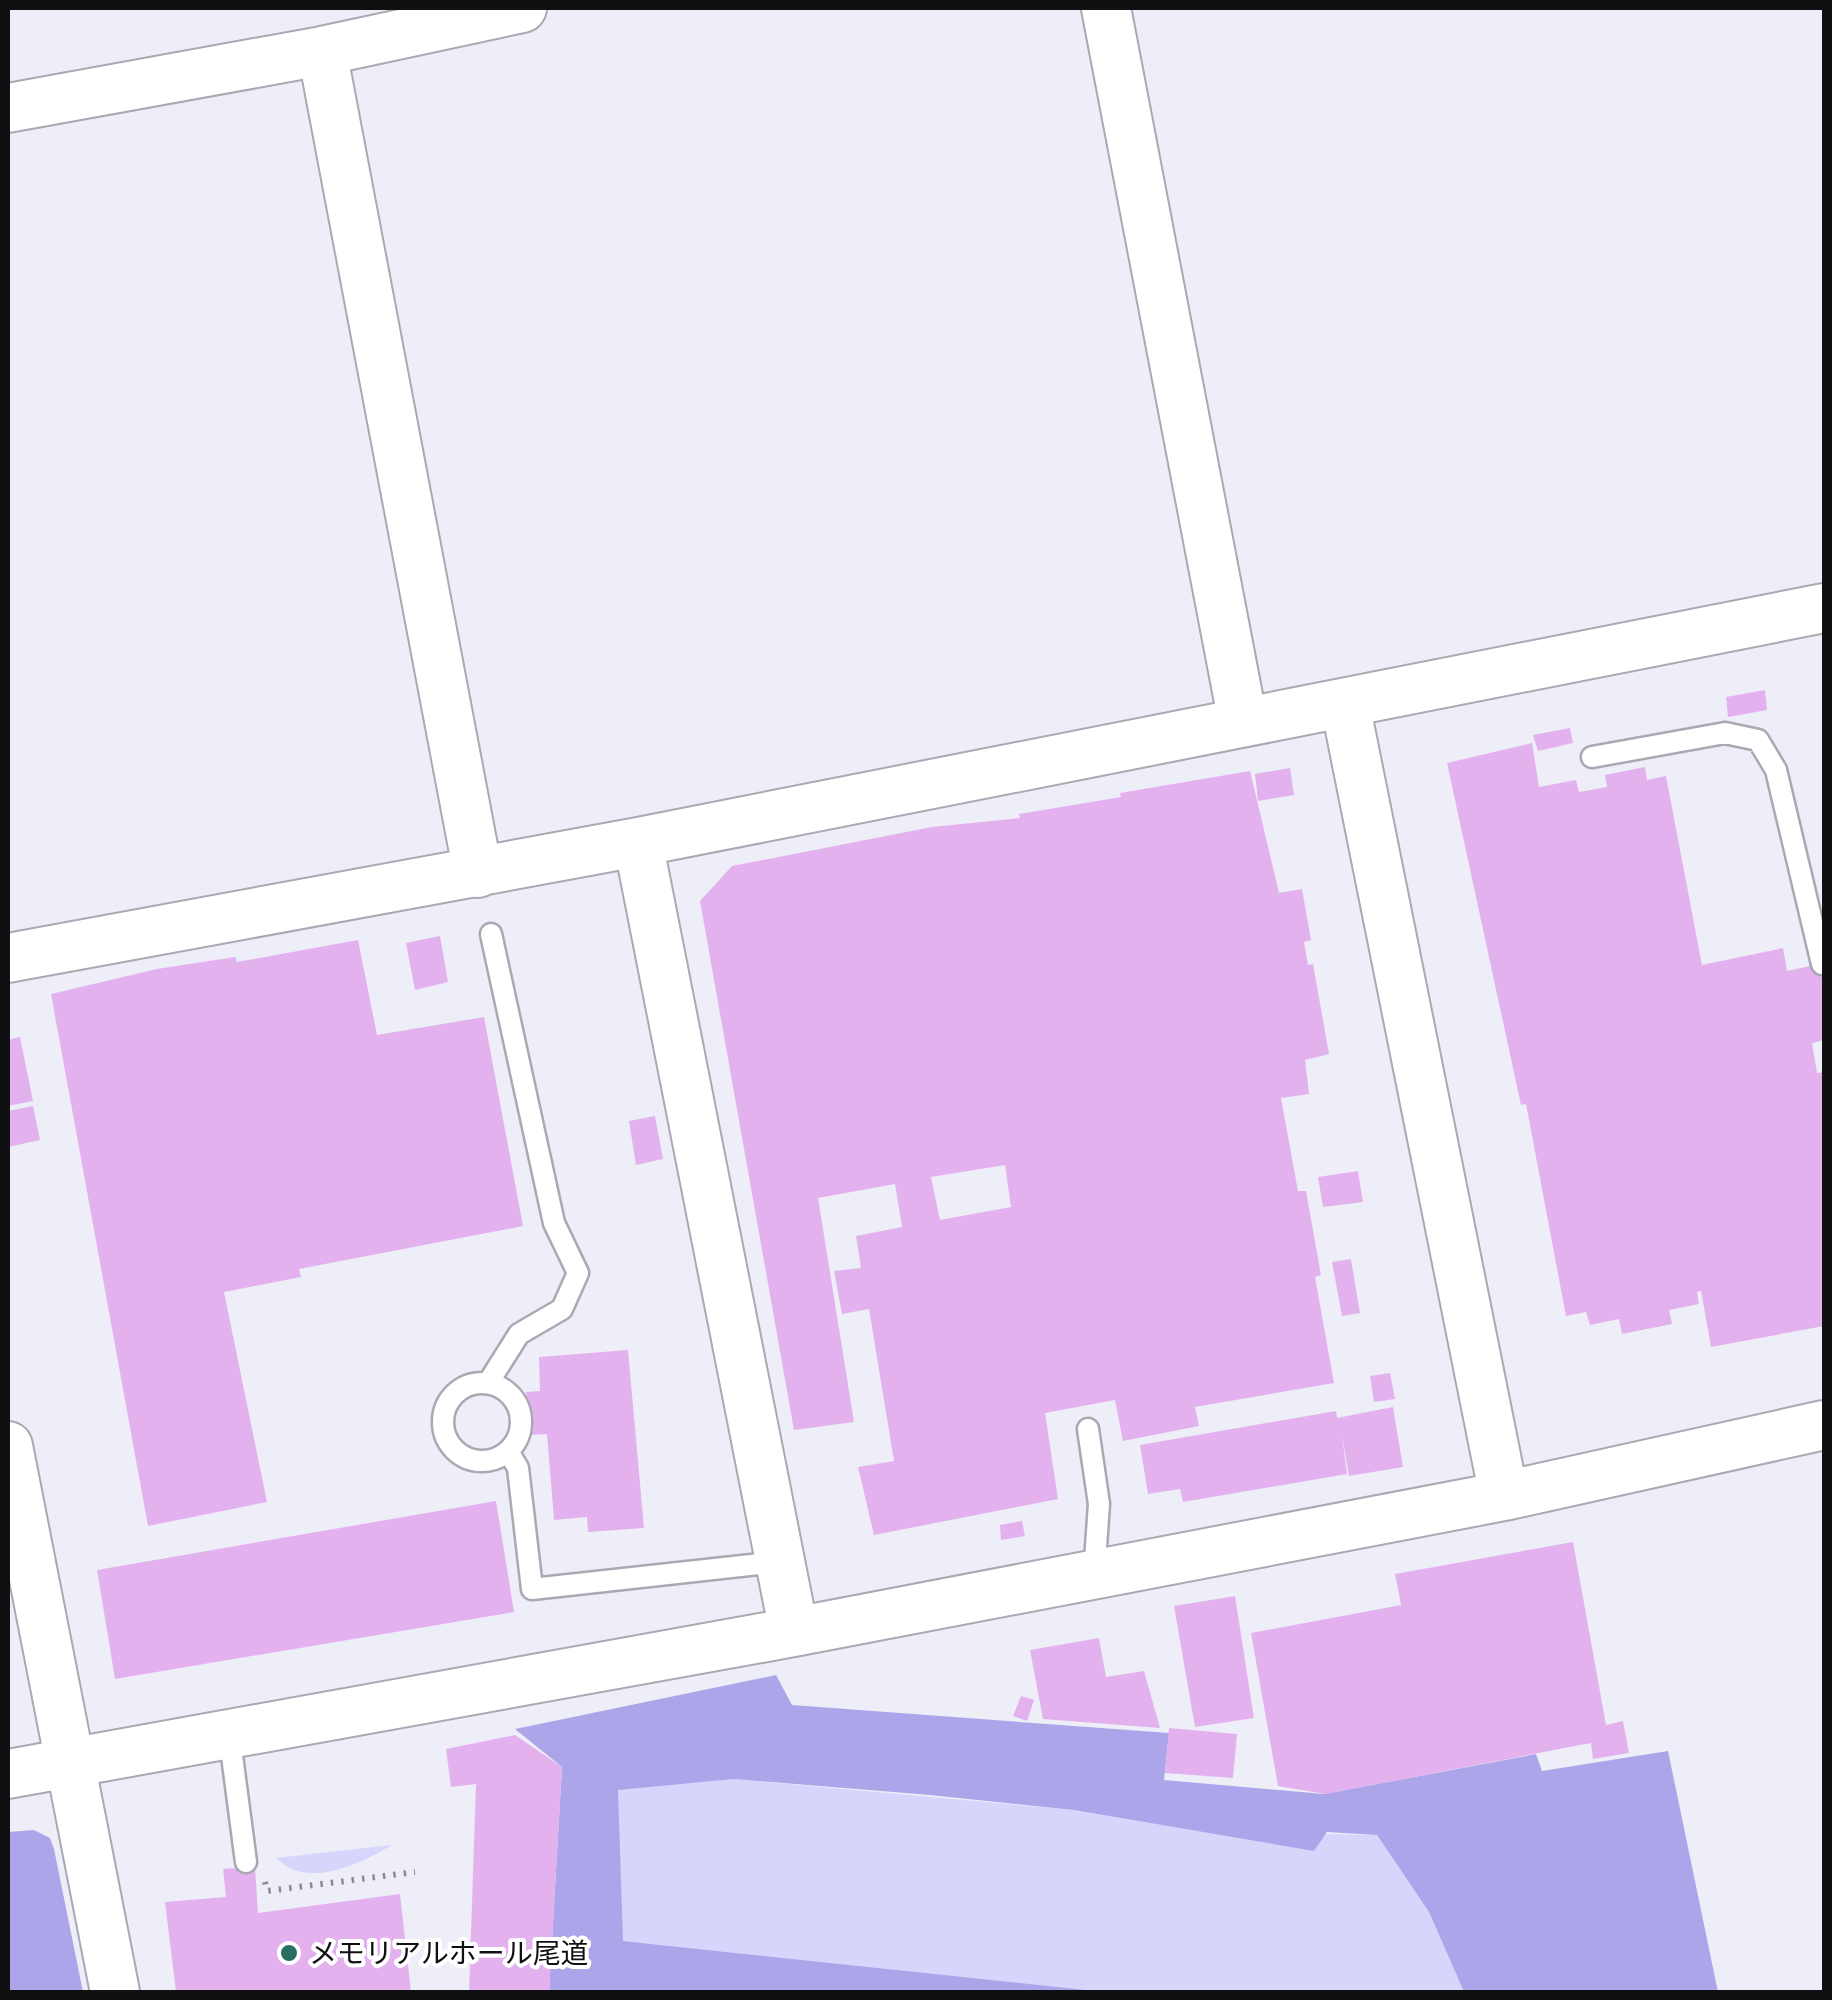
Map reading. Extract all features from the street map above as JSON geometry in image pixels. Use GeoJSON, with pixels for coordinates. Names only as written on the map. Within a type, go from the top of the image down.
{"type":"FeatureCollection","features":[{"type":"Feature","properties":{"kind":"street"},"geometry":{"type":"LineString","coordinates":[[8,108],[322,50],[522,8]]}},
{"type":"Feature","properties":{"kind":"street"},"geometry":{"type":"LineString","coordinates":[[1106,8],[1243,722]]}},
{"type":"Feature","properties":{"kind":"street"},"geometry":{"type":"LineString","coordinates":[[322,50],[478,873]]}},
{"type":"Feature","properties":{"kind":"street"},"geometry":{"type":"LineString","coordinates":[[8,958],[478,873],[1824,608]]}},
{"type":"Feature","properties":{"kind":"street"},"geometry":{"type":"LineString","coordinates":[[1345,704],[1504,1496]]}},
{"type":"Feature","properties":{"kind":"street"},"geometry":{"type":"LineString","coordinates":[[638,842],[794,1632]]}},
{"type":"Feature","properties":{"kind":"street"},"geometry":{"type":"LineString","coordinates":[[8,1774],[1094,1575],[1504,1496],[1824,1425]]}},
{"type":"Feature","properties":{"kind":"street"},"geometry":{"type":"LineString","coordinates":[[8,1446],[115,1992]]}},
{"type":"Feature","properties":{"kind":"lane"},"geometry":{"type":"LineString","coordinates":[[1592,758],[1724,733],[1758,740],[1776,770],[1822,964]]}},
{"type":"Feature","properties":{"kind":"lane"},"geometry":{"type":"LineString","coordinates":[[488,1382],[520,1334],[562,1309],[578,1273],[554,1223],[491,934]]}},
{"type":"Feature","properties":{"kind":"lane"},"geometry":{"type":"LineString","coordinates":[[488,1382],[510,1394],[521,1417],[516,1442],[508,1451],[484,1462],[471,1460],[450,1445],[444,1433],[445,1408],[452,1396],[474,1383],[488,1382]]}},
{"type":"Feature","properties":{"kind":"lane"},"geometry":{"type":"LineString","coordinates":[[1088,1429],[1099,1504],[1094,1575]]}},
{"type":"Feature","properties":{"kind":"lane"},"geometry":{"type":"LineString","coordinates":[[508,1451],[518,1468],[532,1589],[778,1562]]}},
{"type":"Feature","properties":{"kind":"lane"},"geometry":{"type":"LineString","coordinates":[[228,1733],[246,1862]]}},
{"type":"Feature","properties":{"kind":"path"},"geometry":{"type":"LineString","coordinates":[[246,1862],[260,1860],[267,1891],[416,1872]]}},
{"type":"Feature","properties":{"kind":"shaded area"},"geometry":{"type":"Polygon","coordinates":[[[776,1675],[792,1705],[1169,1733],[1164,1780],[1324,1794],[1536,1754],[1542,1771],[1668,1751],[1718,1992],[1464,1992],[1429,1912],[1377,1835],[1327,1832],[1314,1851],[1074,1810],[734,1779],[618,1790],[623,1941],[1105,1992],[549,1992],[562,1767],[515,1729],[776,1675]]]}},
{"type":"Feature","properties":{"kind":"shaded area"},"geometry":{"type":"Polygon","coordinates":[[[734,1779],[1074,1810],[1204,1832],[1377,1835],[1429,1912],[1464,1992],[1105,1992],[622,1941],[617,1789],[734,1779]]]}},
{"type":"Feature","properties":{"kind":"shaded area"},"geometry":{"type":"Polygon","coordinates":[[[34,1830],[50,1838],[54,1849],[83,1992],[8,1992],[8,1832],[34,1830]]]}},
{"type":"Feature","properties":{"kind":"shaded area"},"geometry":{"type":"Polygon","coordinates":[[[392,1845],[350,1866],[318,1873],[289,1867],[276,1858],[392,1845]]]}},
{"type":"Feature","properties":{"kind":"building"},"geometry":{"type":"Polygon","coordinates":[[[1765,690],[1767,710],[1728,717],[1726,697],[1765,690]]]}},
{"type":"Feature","properties":{"kind":"building"},"geometry":{"type":"Polygon","coordinates":[[[1570,728],[1573,743],[1538,751],[1533,735],[1570,728]]]}},
{"type":"Feature","properties":{"kind":"building"},"geometry":{"type":"Polygon","coordinates":[[[1532,743],[1539,787],[1576,780],[1579,792],[1607,787],[1605,775],[1645,767],[1647,780],[1666,776],[1702,965],[1783,948],[1787,971],[1824,963],[1824,1040],[1812,1043],[1817,1073],[1824,1072],[1824,1326],[1711,1347],[1701,1291],[1697,1292],[1699,1304],[1669,1310],[1672,1324],[1622,1334],[1619,1319],[1590,1325],[1586,1312],[1566,1316],[1526,1104],[1521,1105],[1447,763],[1532,743]]]}},
{"type":"Feature","properties":{"kind":"building"},"geometry":{"type":"Polygon","coordinates":[[[1290,768],[1294,795],[1258,801],[1255,774],[1290,768]]]}},
{"type":"Feature","properties":{"kind":"building"},"geometry":{"type":"Polygon","coordinates":[[[1250,771],[1279,893],[1302,889],[1311,940],[1304,942],[1308,965],[1313,964],[1329,1054],[1305,1060],[1309,1094],[1281,1098],[1298,1191],[1306,1191],[1321,1275],[1315,1277],[1334,1383],[1195,1407],[1199,1426],[1123,1441],[1115,1400],[1045,1413],[1058,1499],[874,1535],[858,1467],[894,1461],[869,1309],[842,1314],[834,1271],[861,1268],[856,1236],[902,1227],[895,1184],[818,1198],[854,1422],[794,1430],[700,901],[732,866],[932,827],[1020,818],[1019,814],[1121,797],[1120,793],[1250,771]],[[1005,1165],[931,1177],[940,1220],[1011,1207],[1005,1165]]]}},
{"type":"Feature","properties":{"kind":"building"},"geometry":{"type":"Polygon","coordinates":[[[440,936],[448,982],[415,990],[406,943],[440,936]]]}},
{"type":"Feature","properties":{"kind":"building"},"geometry":{"type":"Polygon","coordinates":[[[358,940],[377,1035],[484,1017],[523,1226],[299,1269],[301,1277],[224,1292],[267,1502],[148,1526],[51,994],[157,969],[235,957],[237,962],[358,940]]]}},
{"type":"Feature","properties":{"kind":"building"},"geometry":{"type":"Polygon","coordinates":[[[20,1037],[33,1101],[8,1106],[8,1040],[20,1037]]]}},
{"type":"Feature","properties":{"kind":"building"},"geometry":{"type":"Polygon","coordinates":[[[33,1106],[40,1140],[8,1147],[8,1111],[33,1106]]]}},
{"type":"Feature","properties":{"kind":"building"},"geometry":{"type":"Polygon","coordinates":[[[655,1116],[663,1159],[636,1165],[629,1121],[655,1116]]]}},
{"type":"Feature","properties":{"kind":"building"},"geometry":{"type":"Polygon","coordinates":[[[1358,1171],[1363,1202],[1323,1207],[1318,1177],[1358,1171]]]}},
{"type":"Feature","properties":{"kind":"building"},"geometry":{"type":"Polygon","coordinates":[[[1351,1259],[1360,1313],[1342,1316],[1332,1262],[1351,1259]]]}},
{"type":"Feature","properties":{"kind":"building"},"geometry":{"type":"Polygon","coordinates":[[[628,1350],[644,1528],[588,1532],[587,1517],[554,1520],[547,1434],[530,1435],[526,1392],[540,1391],[539,1357],[628,1350]]]}},
{"type":"Feature","properties":{"kind":"building"},"geometry":{"type":"Polygon","coordinates":[[[1390,1373],[1395,1399],[1374,1402],[1370,1376],[1390,1373]]]}},
{"type":"Feature","properties":{"kind":"building"},"geometry":{"type":"Polygon","coordinates":[[[1393,1407],[1403,1467],[1349,1476],[1342,1436],[1347,1474],[1183,1502],[1180,1489],[1148,1494],[1140,1445],[1336,1411],[1337,1418],[1393,1407]]]}},
{"type":"Feature","properties":{"kind":"building"},"geometry":{"type":"Polygon","coordinates":[[[496,1501],[514,1612],[115,1679],[97,1570],[496,1501]]]}},
{"type":"Feature","properties":{"kind":"building"},"geometry":{"type":"Polygon","coordinates":[[[1022,1521],[1025,1536],[1001,1540],[1000,1525],[1022,1521]]]}},
{"type":"Feature","properties":{"kind":"building"},"geometry":{"type":"Polygon","coordinates":[[[1573,1542],[1606,1725],[1623,1721],[1629,1753],[1593,1759],[1591,1743],[1325,1794],[1278,1786],[1251,1633],[1401,1605],[1395,1574],[1573,1542]]]}},
{"type":"Feature","properties":{"kind":"building"},"geometry":{"type":"Polygon","coordinates":[[[1235,1596],[1254,1718],[1195,1727],[1174,1606],[1235,1596]]]}},
{"type":"Feature","properties":{"kind":"building"},"geometry":{"type":"Polygon","coordinates":[[[1099,1638],[1106,1677],[1144,1671],[1160,1728],[1043,1719],[1030,1650],[1099,1638]]]}},
{"type":"Feature","properties":{"kind":"building"},"geometry":{"type":"Polygon","coordinates":[[[1021,1696],[1034,1700],[1027,1721],[1013,1716],[1021,1696]]]}},
{"type":"Feature","properties":{"kind":"building"},"geometry":{"type":"Polygon","coordinates":[[[1169,1728],[1237,1734],[1233,1778],[1165,1773],[1169,1728]]]}},
{"type":"Feature","properties":{"kind":"building"},"geometry":{"type":"Polygon","coordinates":[[[515,1735],[562,1767],[549,1992],[469,1992],[476,1784],[451,1787],[446,1749],[515,1735]]]}},
{"type":"Feature","properties":{"kind":"building","name":"メモリアルホール尾道"},"geometry":{"type":"Polygon","coordinates":[[[255,1867],[258,1913],[400,1894],[411,1992],[176,1992],[165,1902],[226,1897],[223,1869],[255,1867]]]}},
{"type":"Feature","properties":{"kind":"place","name":"メモリアルホール尾道"},"geometry":{"type":"Point","coordinates":[289,1953]}}]}
